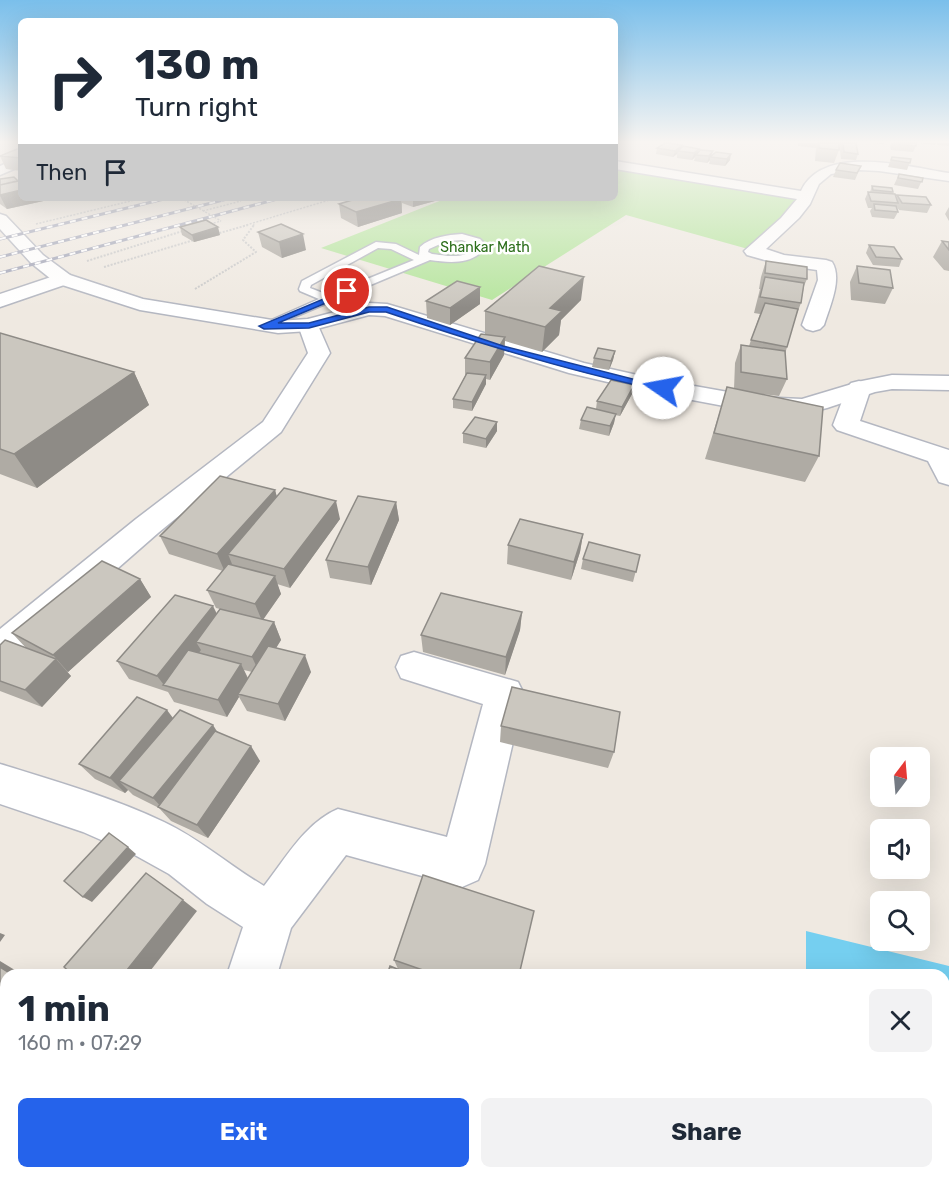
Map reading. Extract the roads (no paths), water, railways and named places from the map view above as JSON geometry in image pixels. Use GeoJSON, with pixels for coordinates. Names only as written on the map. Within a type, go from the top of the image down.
{"type":"FeatureCollection","features":[{"type":"Feature","properties":{"kind":"street"},"geometry":{"type":"LineString","coordinates":[[805,198],[802,206],[753,251],[782,260],[826,266],[827,280],[813,325]]}},
{"type":"Feature","properties":{"kind":"street"},"geometry":{"type":"LineString","coordinates":[[5,225],[37,259],[59,275],[92,290],[164,308],[264,326],[309,325],[369,309],[387,310],[500,348],[594,374],[735,401],[792,407],[822,404],[859,388],[903,381],[949,384]]}},
{"type":"Feature","properties":{"kind":"street"},"geometry":{"type":"LineString","coordinates":[[0,301],[59,275]]}},
{"type":"Feature","properties":{"kind":"street"},"geometry":{"type":"LineString","coordinates":[[0,650],[147,526],[272,427],[320,353],[309,325]]}},
{"type":"Feature","properties":{"kind":"street"},"geometry":{"type":"LineString","coordinates":[[859,388],[846,426],[939,456],[949,476]]}},
{"type":"Feature","properties":{"kind":"street"},"geometry":{"type":"LineString","coordinates":[[254,969],[272,916],[321,849],[338,831],[462,864],[505,694],[414,667]]}},
{"type":"Feature","properties":{"kind":"street"},"geometry":{"type":"LineString","coordinates":[[0,784],[86,812],[149,838],[185,858],[223,888],[272,916]]}},
{"type":"Feature","properties":{"kind":"lane"},"geometry":{"type":"LineString","coordinates":[[328,299],[304,289],[306,283],[376,245],[384,243],[426,259],[448,260],[467,258],[479,252],[482,246],[467,238],[436,240],[424,248],[423,253],[426,259]]}},
{"type":"Feature","properties":{"kind":"lane"},"geometry":{"type":"LineString","coordinates":[[264,326],[426,259]]}},
{"type":"Feature","properties":{"kind":"water"},"geometry":{"type":"Polygon","coordinates":[[[806,931],[870,947],[870,951],[888,951],[949,966],[949,969],[806,969],[806,931]]]}},
{"type":"Feature","properties":{"kind":"railway"},"geometry":{"type":"LineString","coordinates":[[0,239],[156,201]]}},
{"type":"Feature","properties":{"kind":"railway"},"geometry":{"type":"LineString","coordinates":[[0,257],[219,201]]}},
{"type":"Feature","properties":{"kind":"railway"},"geometry":{"type":"LineString","coordinates":[[0,273],[270,201]]}},
{"type":"Feature","properties":{"kind":"park label","name":"Shankar Math"},"geometry":{"type":"Point","coordinates":[485,247]}}]}
